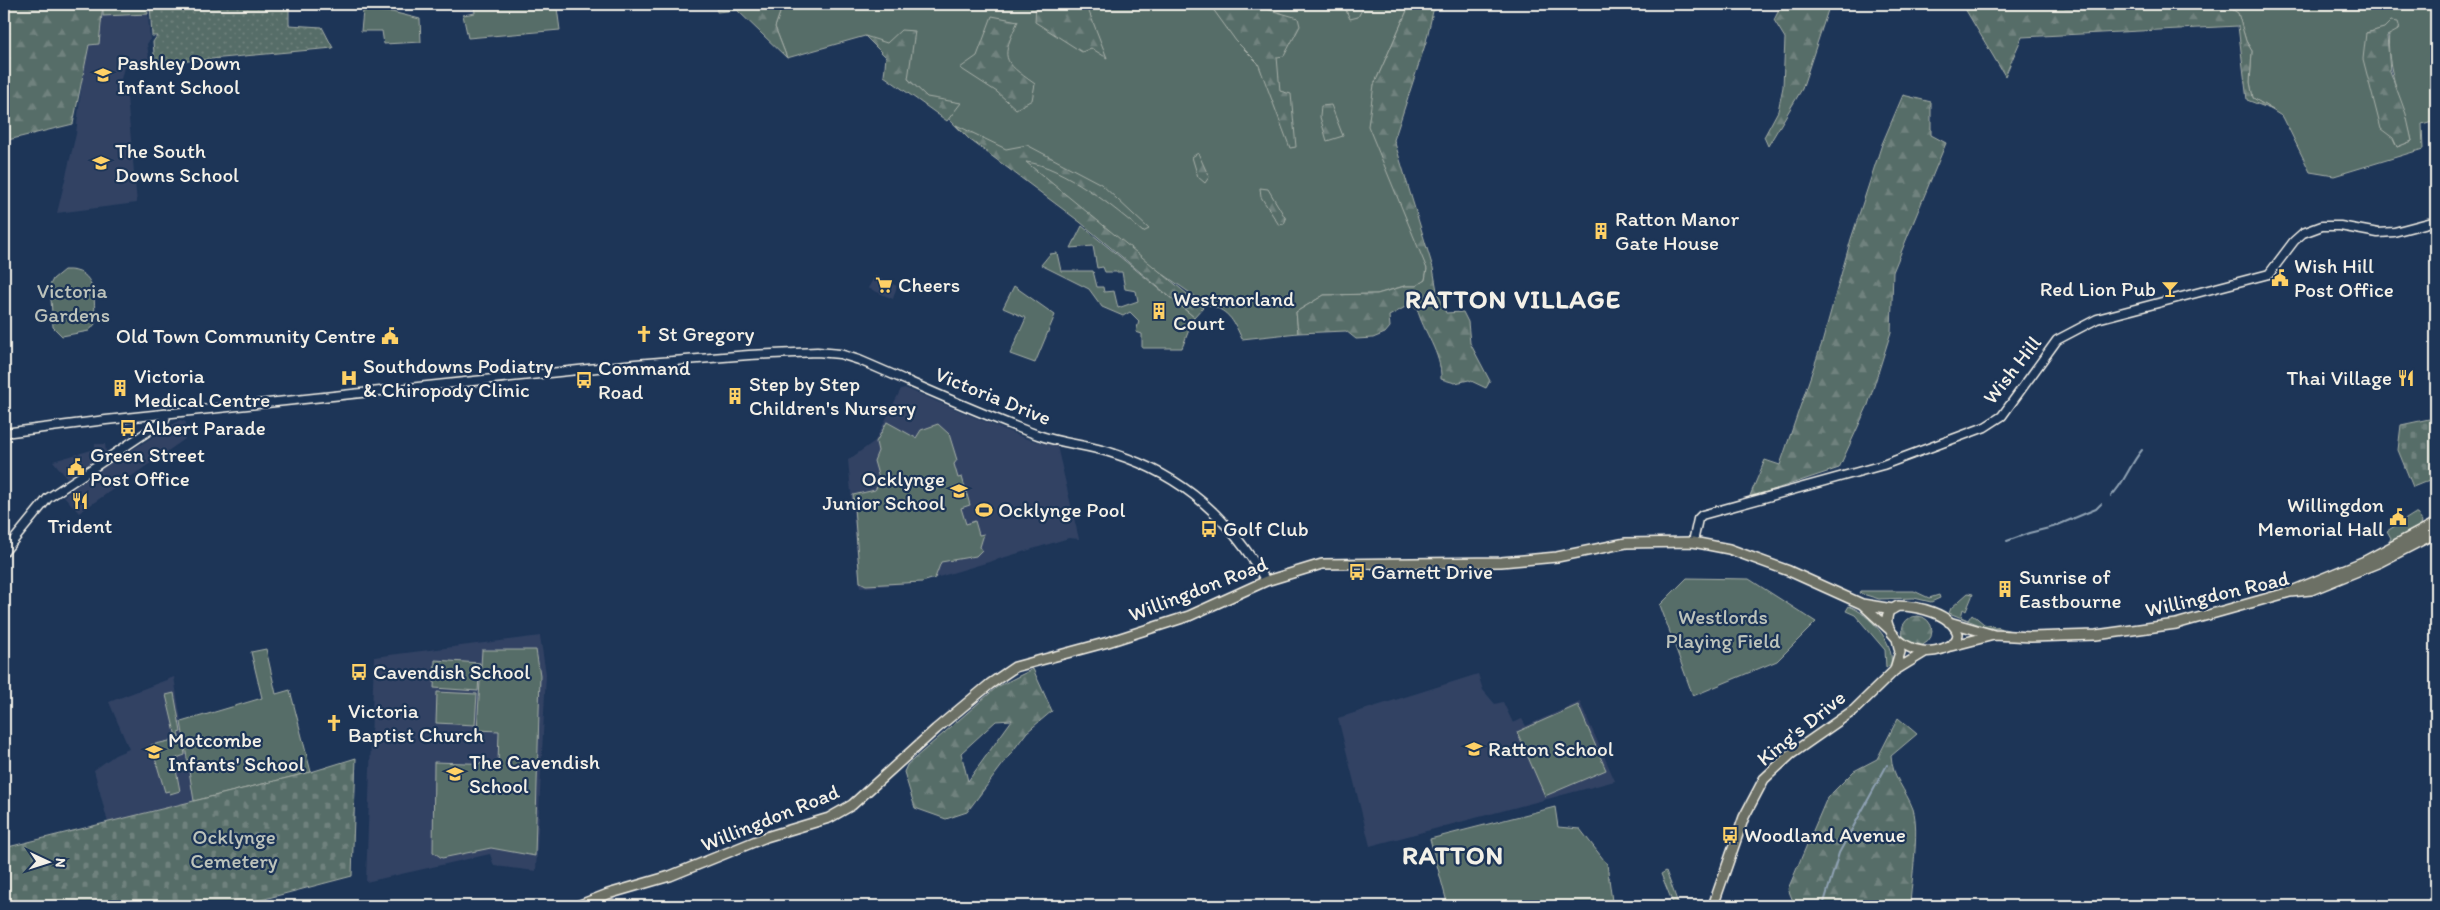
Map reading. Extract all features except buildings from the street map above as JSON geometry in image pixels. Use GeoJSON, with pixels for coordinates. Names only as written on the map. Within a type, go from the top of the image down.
{"type":"FeatureCollection","features":[{"type":"Feature","properties":{"kind":"main road"},"geometry":{"type":"LineString","coordinates":[[2290,592],[2365,561],[2436,523]]}},
{"type":"Feature","properties":{"kind":"main road","name":"Willingdon Road"},"geometry":{"type":"LineString","coordinates":[[1925,652],[1994,635],[2055,636],[2113,633],[2176,624],[2290,592],[2311,590],[2380,562],[2436,533]]}},
{"type":"Feature","properties":{"kind":"main road","name":"Willingdon Road"},"geometry":{"type":"LineString","coordinates":[[576,906],[608,894],[670,876],[766,837],[829,818],[862,796],[936,729],[990,684],[1015,667],[1108,642],[1189,616],[1266,580],[1322,564],[1501,562],[1557,556],[1626,543],[1693,542],[1729,549],[1757,559],[1789,571],[1862,604],[1893,608],[1898,606],[1916,606],[1949,622],[1994,635]]}},
{"type":"Feature","properties":{"kind":"main road","name":"Willingdon Road"},"geometry":{"type":"LineString","coordinates":[[1862,604],[1897,639]]}},
{"type":"Feature","properties":{"kind":"main road"},"geometry":{"type":"LineString","coordinates":[[1888,628],[1887,616],[1893,608]]}},
{"type":"Feature","properties":{"kind":"main road"},"geometry":{"type":"LineString","coordinates":[[1949,622],[1958,634],[1956,642],[1950,646]]}},
{"type":"Feature","properties":{"kind":"main road"},"geometry":{"type":"LineString","coordinates":[[1897,639],[1910,649],[1925,652]]}},
{"type":"Feature","properties":{"kind":"main road"},"geometry":{"type":"LineString","coordinates":[[1894,672],[1899,659],[1897,639]]}},
{"type":"Feature","properties":{"kind":"main road","name":"King's Drive"},"geometry":{"type":"LineString","coordinates":[[1713,906],[1744,817],[1764,779],[1791,754],[1854,710],[1894,672],[1925,652]]}},
{"type":"Feature","properties":{"kind":"street","name":"Wish Hill"},"geometry":{"type":"LineString","coordinates":[[1693,542],[1698,519],[1702,515],[1883,465],[1985,427],[2002,416],[2057,340],[2097,319],[2269,274],[2294,241],[2303,233],[2322,226],[2378,233],[2394,232],[2436,221]]}},
{"type":"Feature","properties":{"kind":"street","name":"Victoria Drive"},"geometry":{"type":"LineString","coordinates":[[4,433],[635,364],[749,355],[829,352],[859,360],[1040,436],[1114,453],[1141,463],[1189,490],[1226,523],[1266,580]]}},
{"type":"Feature","properties":{"kind":"street"},"geometry":{"type":"LineString","coordinates":[[4,552],[48,498],[164,420],[166,414]]}},
{"type":"Feature","properties":{"kind":"shaded area"},"geometry":{"type":"Polygon","coordinates":[[[148,14],[150,40],[147,44],[150,65],[124,67],[121,79],[122,87],[126,87],[137,203],[57,213],[76,134],[81,89],[89,45],[99,44],[101,16],[148,14]]]}},
{"type":"Feature","properties":{"kind":"shaded area"},"geometry":{"type":"Polygon","coordinates":[[[875,276],[897,286],[893,299],[868,288],[875,276]]]}},
{"type":"Feature","properties":{"kind":"shaded area","name":"Ocklynge Junior School"},"geometry":{"type":"Polygon","coordinates":[[[905,388],[1027,439],[1057,446],[1079,539],[1069,538],[922,582],[860,588],[848,460],[875,441],[901,389],[905,388]]]}},
{"type":"Feature","properties":{"kind":"shaded area"},"geometry":{"type":"Polygon","coordinates":[[[180,420],[186,422],[185,439],[79,513],[64,496],[93,474],[180,420]]]}},
{"type":"Feature","properties":{"kind":"shaded area"},"geometry":{"type":"Polygon","coordinates":[[[95,444],[105,444],[106,453],[67,478],[53,461],[95,449],[95,444]]]}},
{"type":"Feature","properties":{"kind":"shaded area","name":"The Cavendish School"},"geometry":{"type":"Polygon","coordinates":[[[540,636],[546,674],[536,871],[494,866],[490,854],[366,882],[374,657],[540,636]]]}},
{"type":"Feature","properties":{"kind":"shaded area","name":"Ratton School"},"geometry":{"type":"Polygon","coordinates":[[[1478,674],[1483,690],[1495,704],[1503,702],[1513,723],[1522,719],[1526,726],[1580,702],[1615,781],[1370,846],[1338,718],[1478,674]]]}},
{"type":"Feature","properties":{"kind":"shaded area","name":"Motcombe Infants' School"},"geometry":{"type":"Polygon","coordinates":[[[174,677],[194,801],[108,823],[94,770],[115,755],[129,749],[109,702],[174,677]]]}},
{"type":"Feature","properties":{"kind":"green space"},"geometry":{"type":"Polygon","coordinates":[[[4,4],[103,4],[99,44],[89,45],[73,124],[4,141],[4,4]]]}},
{"type":"Feature","properties":{"kind":"green space"},"geometry":{"type":"Polygon","coordinates":[[[103,4],[147,4],[148,14],[103,16],[103,4]]]}},
{"type":"Feature","properties":{"kind":"green space"},"geometry":{"type":"Polygon","coordinates":[[[150,4],[324,4],[323,7],[289,6],[289,25],[322,27],[333,48],[155,64],[153,42],[157,36],[152,36],[150,4]]]}},
{"type":"Feature","properties":{"kind":"green space"},"geometry":{"type":"Polygon","coordinates":[[[467,4],[551,4],[550,7],[557,8],[560,30],[468,38],[463,15],[475,13],[474,5],[467,4]]]}},
{"type":"Feature","properties":{"kind":"green space"},"geometry":{"type":"Polygon","coordinates":[[[716,4],[783,4],[775,27],[787,58],[737,10],[717,12],[716,4]]]}},
{"type":"Feature","properties":{"kind":"green space"},"geometry":{"type":"Polygon","coordinates":[[[783,4],[1410,4],[1374,85],[1427,269],[1425,280],[1416,286],[1404,286],[1377,294],[1324,295],[1296,312],[1298,333],[1242,339],[1236,326],[1225,312],[1206,304],[969,139],[865,36],[787,58],[775,27],[783,4]]]}},
{"type":"Feature","properties":{"kind":"green space"},"geometry":{"type":"Polygon","coordinates":[[[1036,4],[1086,4],[1107,58],[1091,48],[1082,52],[1035,22],[1036,4]]]}},
{"type":"Feature","properties":{"kind":"green space"},"geometry":{"type":"Polygon","coordinates":[[[1211,4],[1249,4],[1298,18],[1300,26],[1284,56],[1277,57],[1280,91],[1291,94],[1296,147],[1290,148],[1258,63],[1236,41],[1211,4]]]}},
{"type":"Feature","properties":{"kind":"green space"},"geometry":{"type":"Polygon","coordinates":[[[1343,4],[1365,4],[1358,17],[1350,19],[1343,4]]]}},
{"type":"Feature","properties":{"kind":"green space"},"geometry":{"type":"Polygon","coordinates":[[[1410,4],[1446,4],[1433,11],[1426,42],[1394,140],[1433,268],[1437,291],[1446,313],[1463,312],[1468,322],[1470,343],[1490,381],[1486,388],[1469,380],[1455,383],[1441,379],[1439,360],[1417,308],[1409,305],[1389,316],[1390,327],[1385,333],[1373,338],[1356,339],[1346,331],[1298,333],[1296,312],[1324,295],[1377,294],[1405,286],[1416,286],[1425,280],[1427,269],[1368,126],[1374,85],[1410,4]]]}},
{"type":"Feature","properties":{"kind":"green space"},"geometry":{"type":"Polygon","coordinates":[[[1782,4],[1830,4],[1802,89],[1768,146],[1764,137],[1778,111],[1783,87],[1785,38],[1774,20],[1782,4]]]}},
{"type":"Feature","properties":{"kind":"green space"},"geometry":{"type":"Polygon","coordinates":[[[1965,4],[2224,4],[2238,13],[2246,41],[2252,51],[2250,82],[2253,98],[2273,110],[2247,100],[2238,26],[2022,37],[2005,76],[1964,7],[1965,4]]]}},
{"type":"Feature","properties":{"kind":"green space"},"geometry":{"type":"Polygon","coordinates":[[[2224,4],[2436,4],[2436,120],[2422,124],[2423,149],[2334,176],[2310,172],[2283,117],[2253,98],[2250,82],[2252,51],[2246,41],[2238,14],[2224,4]],[[2391,21],[2385,28],[2366,33],[2397,147],[2412,141],[2394,81],[2389,52],[2391,21]]]}},
{"type":"Feature","properties":{"kind":"green space"},"geometry":{"type":"Polygon","coordinates":[[[363,11],[392,12],[420,19],[421,42],[384,44],[382,31],[361,31],[363,11]]]}},
{"type":"Feature","properties":{"kind":"green space"},"geometry":{"type":"Polygon","coordinates":[[[992,16],[1018,21],[1009,44],[1007,58],[1010,64],[1035,84],[1032,100],[1016,109],[997,92],[960,68],[977,56],[992,16]]]}},
{"type":"Feature","properties":{"kind":"green space"},"geometry":{"type":"Polygon","coordinates":[[[2391,21],[2398,22],[2400,29],[2387,36],[2390,71],[2406,114],[2412,141],[2397,147],[2393,138],[2381,129],[2363,59],[2366,33],[2384,28],[2391,21]]]}},
{"type":"Feature","properties":{"kind":"green space"},"geometry":{"type":"Polygon","coordinates":[[[901,30],[915,31],[908,79],[927,97],[961,103],[947,121],[884,76],[886,57],[865,36],[887,43],[901,30]]]}},
{"type":"Feature","properties":{"kind":"green space"},"geometry":{"type":"Polygon","coordinates":[[[1903,95],[1931,102],[1931,135],[1946,143],[1893,272],[1891,332],[1868,405],[1839,468],[1749,498],[1765,460],[1780,465],[1822,343],[1851,239],[1882,144],[1903,95]]]}},
{"type":"Feature","properties":{"kind":"green space"},"geometry":{"type":"Polygon","coordinates":[[[1331,105],[1343,136],[1327,141],[1320,117],[1321,106],[1331,105]]]}},
{"type":"Feature","properties":{"kind":"green space"},"geometry":{"type":"Polygon","coordinates":[[[956,125],[1006,149],[1027,145],[1101,184],[1149,229],[1143,232],[1103,200],[1056,171],[1026,162],[1203,307],[1194,317],[1080,222],[969,139],[956,125]]]}},
{"type":"Feature","properties":{"kind":"green space"},"geometry":{"type":"Polygon","coordinates":[[[1198,153],[1209,177],[1205,183],[1198,177],[1192,157],[1198,153]]]}},
{"type":"Feature","properties":{"kind":"green space"},"geometry":{"type":"Polygon","coordinates":[[[1260,188],[1268,189],[1286,219],[1284,224],[1279,225],[1261,197],[1260,188]]]}},
{"type":"Feature","properties":{"kind":"green space"},"geometry":{"type":"Polygon","coordinates":[[[1082,226],[1194,317],[1182,348],[1142,348],[1142,334],[1136,332],[1139,321],[1130,312],[1123,316],[1102,307],[1089,289],[1041,265],[1050,254],[1057,253],[1061,271],[1093,271],[1097,287],[1103,287],[1104,292],[1114,291],[1118,308],[1138,301],[1136,291],[1125,289],[1122,272],[1105,272],[1103,267],[1097,268],[1093,246],[1071,248],[1082,226]]]}},
{"type":"Feature","properties":{"kind":"green space","name":"Victoria Gardens"},"geometry":{"type":"Polygon","coordinates":[[[64,270],[83,274],[88,279],[94,295],[95,324],[89,331],[62,336],[53,327],[50,285],[53,279],[64,270]]]}},
{"type":"Feature","properties":{"kind":"green space"},"geometry":{"type":"Polygon","coordinates":[[[1014,286],[1055,315],[1035,363],[1010,354],[1026,318],[1003,308],[1014,286]]]}},
{"type":"Feature","properties":{"kind":"green space"},"geometry":{"type":"Polygon","coordinates":[[[2429,419],[2436,432],[2436,480],[2435,478],[2413,487],[2398,450],[2401,425],[2429,419]]]}},
{"type":"Feature","properties":{"kind":"green space"},"geometry":{"type":"Polygon","coordinates":[[[887,422],[916,438],[921,430],[938,424],[949,434],[957,460],[954,464],[958,478],[962,477],[970,505],[961,508],[966,524],[975,521],[979,535],[984,534],[980,547],[982,550],[976,556],[941,562],[935,578],[922,582],[866,585],[860,582],[853,495],[875,490],[880,482],[874,461],[878,451],[876,442],[887,422]]]}},
{"type":"Feature","properties":{"kind":"green space"},"geometry":{"type":"Polygon","coordinates":[[[2417,514],[2422,521],[2421,525],[2389,542],[2391,538],[2387,531],[2417,514]]]}},
{"type":"Feature","properties":{"kind":"green space","name":"Westlords Playing Field"},"geometry":{"type":"Polygon","coordinates":[[[1687,578],[1749,579],[1816,622],[1777,661],[1693,696],[1660,605],[1687,578]]]}},
{"type":"Feature","properties":{"kind":"green space"},"geometry":{"type":"Polygon","coordinates":[[[1860,591],[1914,591],[1929,598],[1939,595],[1940,598],[1931,602],[1914,598],[1879,599],[1859,593],[1860,591]]]}},
{"type":"Feature","properties":{"kind":"green space"},"geometry":{"type":"Polygon","coordinates":[[[1968,593],[1973,594],[1966,611],[1963,609],[1961,617],[1968,620],[1972,614],[1984,624],[2012,631],[1985,627],[1949,613],[1951,608],[1968,593]]]}},
{"type":"Feature","properties":{"kind":"green space"},"geometry":{"type":"Polygon","coordinates":[[[1849,606],[1865,615],[1885,638],[1891,656],[1891,664],[1886,668],[1885,650],[1855,615],[1846,611],[1849,606]]]}},
{"type":"Feature","properties":{"kind":"green space"},"geometry":{"type":"Polygon","coordinates":[[[1917,616],[1928,620],[1932,631],[1928,642],[1917,646],[1906,642],[1902,631],[1906,620],[1917,616]]]}},
{"type":"Feature","properties":{"kind":"green space"},"geometry":{"type":"Polygon","coordinates":[[[266,649],[276,694],[290,690],[311,772],[194,801],[181,722],[262,698],[251,652],[266,649]]]}},
{"type":"Feature","properties":{"kind":"green space"},"geometry":{"type":"Polygon","coordinates":[[[482,650],[536,650],[540,675],[535,856],[491,848],[442,858],[433,852],[434,762],[498,764],[499,731],[477,730],[482,650]]]}},
{"type":"Feature","properties":{"kind":"green space"},"geometry":{"type":"Polygon","coordinates":[[[435,660],[480,663],[478,691],[434,688],[435,660]]]}},
{"type":"Feature","properties":{"kind":"green space"},"geometry":{"type":"Polygon","coordinates":[[[1033,669],[1052,711],[1027,732],[967,812],[946,819],[915,808],[904,772],[907,765],[997,687],[1033,669]],[[1012,720],[996,721],[961,753],[968,781],[1012,720]]]}},
{"type":"Feature","properties":{"kind":"green space"},"geometry":{"type":"Polygon","coordinates":[[[437,692],[477,694],[475,725],[436,723],[437,692]]]}},
{"type":"Feature","properties":{"kind":"green space"},"geometry":{"type":"Polygon","coordinates":[[[174,693],[181,732],[178,733],[180,740],[183,740],[185,755],[174,759],[180,791],[170,794],[169,791],[165,792],[151,745],[169,741],[176,737],[166,695],[174,693]]]}},
{"type":"Feature","properties":{"kind":"green space"},"geometry":{"type":"Polygon","coordinates":[[[1578,705],[1606,770],[1545,796],[1517,732],[1578,705]]]}},
{"type":"Feature","properties":{"kind":"green space"},"geometry":{"type":"Polygon","coordinates":[[[1898,718],[1917,734],[1891,756],[1894,770],[1910,802],[1915,818],[1916,830],[1910,906],[1795,906],[1788,889],[1827,798],[1854,771],[1877,759],[1898,718]]]}},
{"type":"Feature","properties":{"kind":"green space","name":"Ocklynge Cemetery"},"geometry":{"type":"Polygon","coordinates":[[[356,758],[352,876],[238,906],[4,906],[4,848],[311,772],[356,758]]]}},
{"type":"Feature","properties":{"kind":"green space"},"geometry":{"type":"Polygon","coordinates":[[[1555,807],[1558,827],[1580,829],[1607,864],[1612,901],[1586,906],[1448,906],[1430,839],[1555,807]]]}},
{"type":"Feature","properties":{"kind":"green space"},"geometry":{"type":"Polygon","coordinates":[[[1666,871],[1679,906],[1674,906],[1661,874],[1666,871]]]}},
{"type":"Feature","properties":{"kind":"waterway"},"geometry":{"type":"LineString","coordinates":[[2111,496],[2120,486],[2142,450]]}},
{"type":"Feature","properties":{"kind":"waterway"},"geometry":{"type":"LineString","coordinates":[[2007,541],[2053,527],[2096,509],[2101,504]]}},
{"type":"Feature","properties":{"kind":"waterway"},"geometry":{"type":"LineString","coordinates":[[1823,906],[1839,853],[1887,765]]}},
{"type":"Feature","properties":{"kind":"place","name":"Pashley Down Infant School"},"geometry":{"type":"Point","coordinates":[103,75]}},
{"type":"Feature","properties":{"kind":"place","name":"The South Downs School"},"geometry":{"type":"Point","coordinates":[101,163]}},
{"type":"Feature","properties":{"kind":"place","name":"Ratton Manor Gate House"},"geometry":{"type":"Point","coordinates":[1601,231]}},
{"type":"Feature","properties":{"kind":"place","name":"Wish Hill Post Office"},"geometry":{"type":"Point","coordinates":[2280,278]}},
{"type":"Feature","properties":{"kind":"place","name":"Cheers"},"geometry":{"type":"Point","coordinates":[884,285]}},
{"type":"Feature","properties":{"kind":"place","name":"Red Lion Pub"},"geometry":{"type":"Point","coordinates":[2170,289]}},
{"type":"Feature","properties":{"kind":"place","name":"Westmorland Court"},"geometry":{"type":"Point","coordinates":[1159,311]}},
{"type":"Feature","properties":{"kind":"place","name":"St Gregory"},"geometry":{"type":"Point","coordinates":[644,334]}},
{"type":"Feature","properties":{"kind":"place","name":"Old Town Community Centre"},"geometry":{"type":"Point","coordinates":[390,336]}},
{"type":"Feature","properties":{"kind":"place","name":"Southdowns Podiatry & Chiropody Clinic"},"geometry":{"type":"Point","coordinates":[349,378]}},
{"type":"Feature","properties":{"kind":"place","name":"Thai Village"},"geometry":{"type":"Point","coordinates":[2406,378]}},
{"type":"Feature","properties":{"kind":"place","name":"Command Road"},"geometry":{"type":"Point","coordinates":[584,380]}},
{"type":"Feature","properties":{"kind":"place","name":"Victoria Medical Centre"},"geometry":{"type":"Point","coordinates":[120,388]}},
{"type":"Feature","properties":{"kind":"place","name":"Step by Step Children's Nursery"},"geometry":{"type":"Point","coordinates":[735,396]}},
{"type":"Feature","properties":{"kind":"place","name":"Albert Parade"},"geometry":{"type":"Point","coordinates":[128,428]}},
{"type":"Feature","properties":{"kind":"place","name":"Green Street Post Office"},"geometry":{"type":"Point","coordinates":[76,467]}},
{"type":"Feature","properties":{"kind":"place","name":"Ocklynge Junior School"},"geometry":{"type":"Point","coordinates":[959,491]}},
{"type":"Feature","properties":{"kind":"place","name":"Trident"},"geometry":{"type":"Point","coordinates":[80,501]}},
{"type":"Feature","properties":{"kind":"place","name":"Ocklynge Pool"},"geometry":{"type":"Point","coordinates":[984,510]}},
{"type":"Feature","properties":{"kind":"place","name":"Willingdon Memorial Hall"},"geometry":{"type":"Point","coordinates":[2398,517]}},
{"type":"Feature","properties":{"kind":"place","name":"Golf Club"},"geometry":{"type":"Point","coordinates":[1209,529]}},
{"type":"Feature","properties":{"kind":"place","name":"Garnett Drive"},"geometry":{"type":"Point","coordinates":[1357,572]}},
{"type":"Feature","properties":{"kind":"place","name":"Sunrise of Eastbourne"},"geometry":{"type":"Point","coordinates":[2005,589]}},
{"type":"Feature","properties":{"kind":"place","name":"Cavendish School"},"geometry":{"type":"Point","coordinates":[359,672]}},
{"type":"Feature","properties":{"kind":"place","name":"Victoria Baptist Church"},"geometry":{"type":"Point","coordinates":[334,723]}},
{"type":"Feature","properties":{"kind":"place","name":"Ratton School"},"geometry":{"type":"Point","coordinates":[1474,749]}},
{"type":"Feature","properties":{"kind":"place","name":"Motcombe Infants' School"},"geometry":{"type":"Point","coordinates":[154,752]}},
{"type":"Feature","properties":{"kind":"place","name":"The Cavendish School"},"geometry":{"type":"Point","coordinates":[455,774]}},
{"type":"Feature","properties":{"kind":"place","name":"Woodland Avenue"},"geometry":{"type":"Point","coordinates":[1730,835]}},
{"type":"Feature","properties":{"kind":"district","name":"RATTON VILLAGE"},"geometry":{"type":"Point","coordinates":[1513,299]}},
{"type":"Feature","properties":{"kind":"district","name":"RATTON"},"geometry":{"type":"Point","coordinates":[1453,855]}}]}
